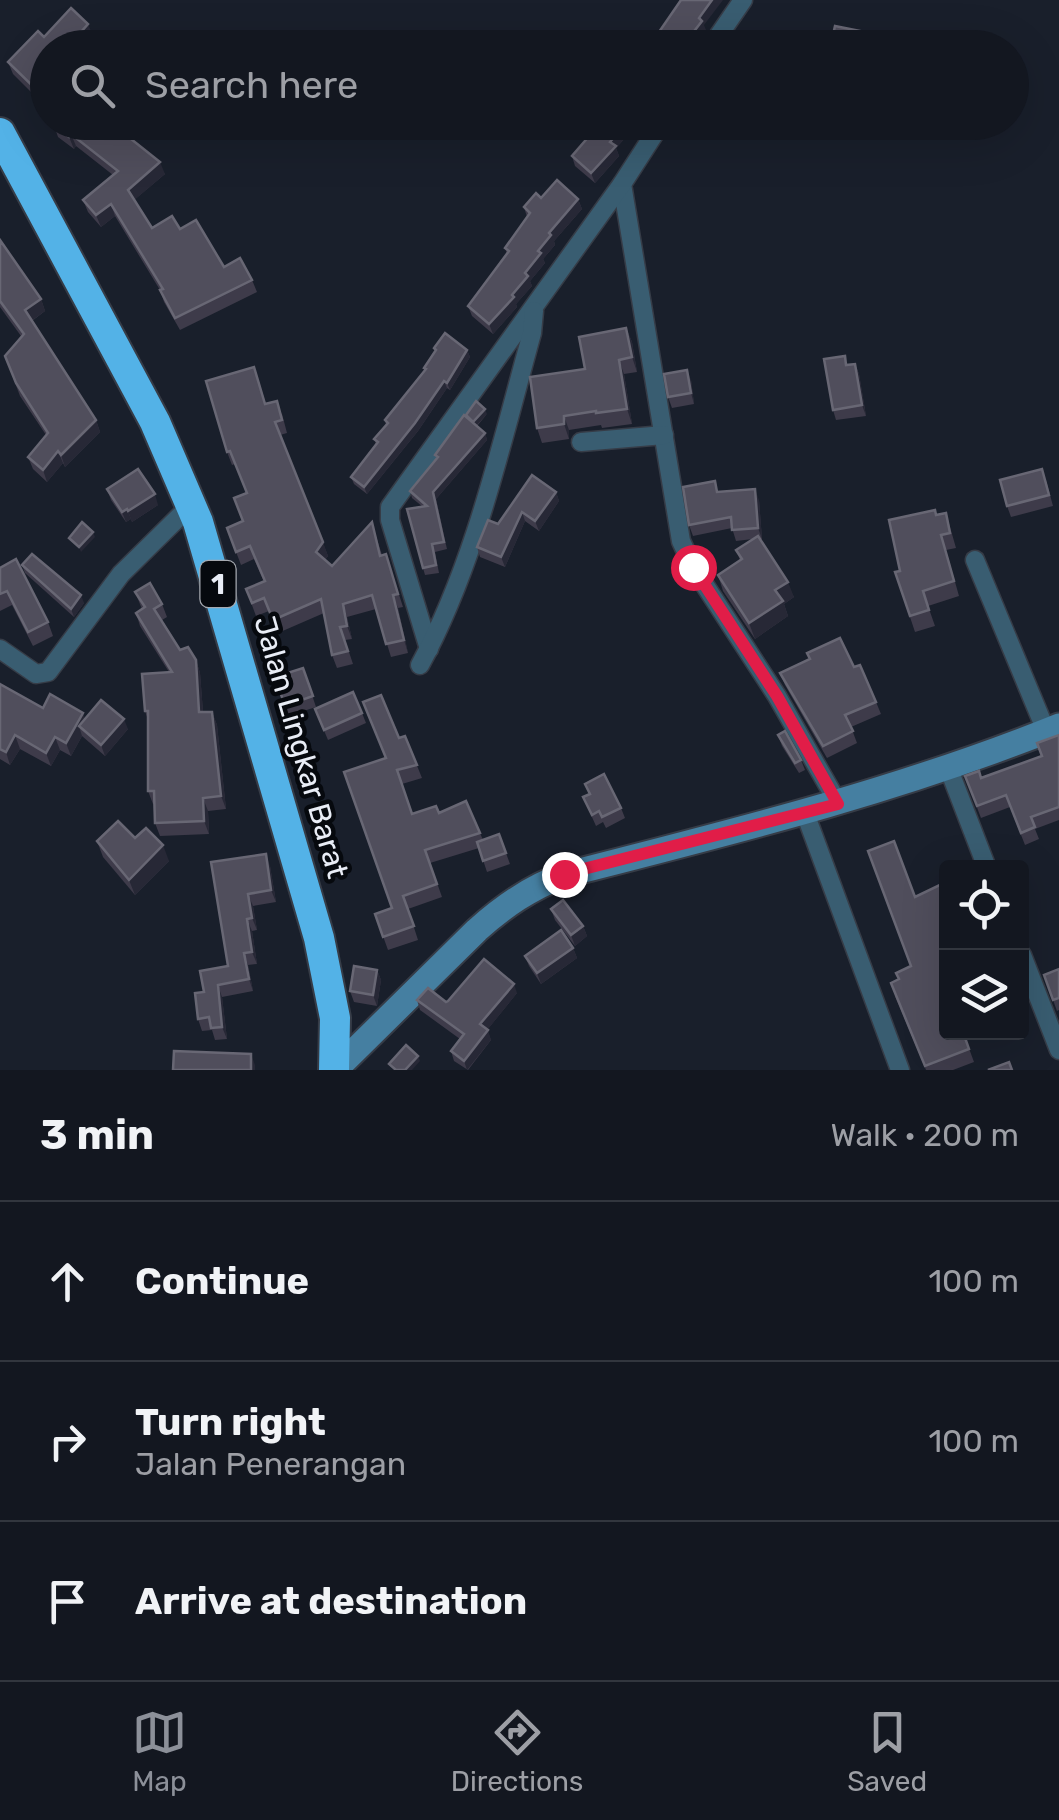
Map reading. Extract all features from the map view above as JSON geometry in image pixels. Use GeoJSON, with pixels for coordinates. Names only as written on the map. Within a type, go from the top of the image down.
{"type":"FeatureCollection","features":[{"type":"Feature","properties":{"kind":"highway","name":"Jalan Lingkar Barat"},"geometry":{"type":"LineString","coordinates":[[0,133],[156,422],[191,506],[238,650],[319,938],[335,1018],[334,1070]]}},
{"type":"Feature","properties":{"kind":"street"},"geometry":{"type":"LineString","coordinates":[[722,30],[743,0]]}},
{"type":"Feature","properties":{"kind":"street"},"geometry":{"type":"LineString","coordinates":[[535,305],[532,333],[476,528],[440,626],[424,657],[390,507],[650,140]]}},
{"type":"Feature","properties":{"kind":"street"},"geometry":{"type":"LineString","coordinates":[[622,184],[681,541],[693,567],[777,696],[838,804]]}},
{"type":"Feature","properties":{"kind":"street"},"geometry":{"type":"LineString","coordinates":[[581,442],[664,435]]}},
{"type":"Feature","properties":{"kind":"street"},"geometry":{"type":"LineString","coordinates":[[0,649],[36,674],[48,672],[122,574],[191,506]]}},
{"type":"Feature","properties":{"kind":"street"},"geometry":{"type":"LineString","coordinates":[[334,1070],[477,930],[539,884],[564,874],[838,804],[1053,728],[975,560]]}},
{"type":"Feature","properties":{"kind":"street"},"geometry":{"type":"LineString","coordinates":[[948,767],[984,860]]}},
{"type":"Feature","properties":{"kind":"street"},"geometry":{"type":"LineString","coordinates":[[805,814],[900,1070]]}},
{"type":"Feature","properties":{"kind":"street"},"geometry":{"type":"LineString","coordinates":[[1029,972],[1059,1050]]}},
{"type":"Feature","properties":{"kind":"building"},"geometry":{"type":"Polygon","coordinates":[[[681,0],[712,0],[695,30],[660,30],[681,0]]]}},
{"type":"Feature","properties":{"kind":"building"},"geometry":{"type":"Polygon","coordinates":[[[71,8],[88,24],[83,30],[51,30],[71,8]]]}},
{"type":"Feature","properties":{"kind":"building"},"geometry":{"type":"Polygon","coordinates":[[[30,39],[30,83],[8,62],[30,39]]]}},
{"type":"Feature","properties":{"kind":"building"},"geometry":{"type":"Polygon","coordinates":[[[79,140],[132,140],[160,162],[128,190],[152,228],[172,216],[180,229],[196,220],[224,267],[240,258],[252,280],[175,318],[160,290],[163,289],[111,204],[96,215],[83,200],[118,171],[79,140]]]}},
{"type":"Feature","properties":{"kind":"building"},"geometry":{"type":"Polygon","coordinates":[[[586,140],[612,140],[616,146],[591,173],[572,156],[586,140]]]}},
{"type":"Feature","properties":{"kind":"building"},"geometry":{"type":"Polygon","coordinates":[[[557,180],[578,199],[549,233],[514,297],[489,324],[468,306],[509,251],[505,248],[530,213],[524,207],[536,193],[541,198],[557,180]]]}},
{"type":"Feature","properties":{"kind":"building"},"geometry":{"type":"Polygon","coordinates":[[[0,240],[41,299],[25,310],[96,420],[61,455],[58,451],[43,470],[28,457],[48,433],[16,383],[5,356],[24,334],[0,301],[0,240]]]}},
{"type":"Feature","properties":{"kind":"building"},"geometry":{"type":"Polygon","coordinates":[[[626,328],[632,357],[619,360],[627,409],[564,416],[564,424],[537,428],[530,377],[585,369],[579,337],[626,328]]]}},
{"type":"Feature","properties":{"kind":"building"},"geometry":{"type":"Polygon","coordinates":[[[445,333],[467,350],[447,383],[444,381],[364,487],[351,477],[378,442],[374,439],[388,423],[385,420],[426,369],[445,333]]]}},
{"type":"Feature","properties":{"kind":"building"},"geometry":{"type":"Polygon","coordinates":[[[845,356],[846,365],[855,364],[862,405],[833,410],[824,359],[845,356]]]}},
{"type":"Feature","properties":{"kind":"building"},"geometry":{"type":"Polygon","coordinates":[[[254,367],[265,404],[277,401],[282,420],[275,422],[323,542],[316,552],[332,566],[372,522],[380,556],[386,554],[398,594],[393,595],[404,640],[386,644],[372,595],[343,604],[347,626],[340,627],[348,651],[332,655],[321,599],[273,620],[264,598],[252,603],[246,589],[265,581],[250,546],[236,552],[227,528],[243,521],[234,498],[247,493],[230,451],[227,452],[206,381],[254,367]]]}},
{"type":"Feature","properties":{"kind":"building"},"geometry":{"type":"Polygon","coordinates":[[[687,370],[691,393],[668,397],[664,374],[687,370]]]}},
{"type":"Feature","properties":{"kind":"building"},"geometry":{"type":"Polygon","coordinates":[[[476,401],[485,409],[473,422],[466,415],[476,401]]]}},
{"type":"Feature","properties":{"kind":"building"},"geometry":{"type":"Polygon","coordinates":[[[464,415],[485,433],[433,492],[444,542],[432,544],[436,565],[423,568],[407,509],[427,506],[410,491],[438,457],[435,455],[464,415]]]}},
{"type":"Feature","properties":{"kind":"building"},"geometry":{"type":"Polygon","coordinates":[[[138,469],[155,494],[122,512],[107,489],[138,469]]]}},
{"type":"Feature","properties":{"kind":"building"},"geometry":{"type":"Polygon","coordinates":[[[1042,469],[1049,495],[1007,506],[1000,480],[1042,469]]]}},
{"type":"Feature","properties":{"kind":"building"},"geometry":{"type":"Polygon","coordinates":[[[532,475],[556,492],[535,521],[522,512],[501,557],[477,547],[488,520],[498,524],[532,475]]]}},
{"type":"Feature","properties":{"kind":"building"},"geometry":{"type":"Polygon","coordinates":[[[715,481],[717,492],[755,489],[758,528],[732,530],[731,517],[689,525],[683,487],[715,481]]]}},
{"type":"Feature","properties":{"kind":"building"},"geometry":{"type":"Polygon","coordinates":[[[935,510],[936,515],[946,513],[950,533],[941,535],[954,581],[923,591],[929,610],[910,616],[895,572],[900,571],[889,520],[935,510]]]}},
{"type":"Feature","properties":{"kind":"building"},"geometry":{"type":"Polygon","coordinates":[[[82,522],[93,532],[79,547],[69,538],[82,522]]]}},
{"type":"Feature","properties":{"kind":"building"},"geometry":{"type":"Polygon","coordinates":[[[758,536],[788,582],[775,590],[783,601],[749,623],[718,575],[742,559],[736,550],[758,536]]]}},
{"type":"Feature","properties":{"kind":"building"},"geometry":{"type":"Polygon","coordinates":[[[32,554],[81,595],[71,609],[22,565],[32,554]]]}},
{"type":"Feature","properties":{"kind":"building"},"geometry":{"type":"Polygon","coordinates":[[[16,559],[48,622],[28,632],[7,591],[0,594],[0,568],[16,559]]]}},
{"type":"Feature","properties":{"kind":"building"},"geometry":{"type":"Polygon","coordinates":[[[150,583],[162,604],[154,609],[180,650],[188,647],[196,660],[199,712],[212,712],[221,796],[203,798],[204,821],[155,823],[154,791],[148,791],[148,711],[142,674],[172,672],[136,613],[145,607],[135,592],[150,583]]]}},
{"type":"Feature","properties":{"kind":"building"},"geometry":{"type":"Polygon","coordinates":[[[840,638],[854,667],[860,665],[876,702],[845,715],[853,731],[823,746],[780,673],[810,659],[807,653],[840,638]]]}},
{"type":"Feature","properties":{"kind":"building"},"geometry":{"type":"Polygon","coordinates":[[[303,668],[313,696],[285,706],[275,677],[303,668]]]}},
{"type":"Feature","properties":{"kind":"building"},"geometry":{"type":"Polygon","coordinates":[[[0,684],[43,708],[50,694],[83,713],[66,743],[55,737],[46,753],[15,735],[6,752],[0,749],[0,684]]]}},
{"type":"Feature","properties":{"kind":"building"},"geometry":{"type":"Polygon","coordinates":[[[353,692],[362,713],[324,730],[315,709],[353,692]]]}},
{"type":"Feature","properties":{"kind":"building"},"geometry":{"type":"Polygon","coordinates":[[[381,695],[399,738],[405,736],[417,765],[397,770],[412,814],[436,806],[439,813],[466,801],[480,833],[425,850],[437,884],[403,896],[414,926],[383,937],[375,914],[392,908],[344,772],[386,758],[363,702],[381,695]]]}},
{"type":"Feature","properties":{"kind":"building"},"geometry":{"type":"Polygon","coordinates":[[[101,700],[124,719],[101,745],[79,726],[101,700]]]}},
{"type":"Feature","properties":{"kind":"building"},"geometry":{"type":"Polygon","coordinates":[[[785,731],[801,760],[795,763],[778,735],[785,731]]]}},
{"type":"Feature","properties":{"kind":"building"},"geometry":{"type":"Polygon","coordinates":[[[1059,735],[1059,807],[1031,817],[1035,827],[1021,833],[1006,795],[977,806],[965,776],[979,771],[981,778],[1042,756],[1037,743],[1059,735]]]}},
{"type":"Feature","properties":{"kind":"building"},"geometry":{"type":"Polygon","coordinates":[[[604,774],[621,808],[602,817],[599,811],[592,815],[583,797],[590,794],[585,784],[604,774]]]}},
{"type":"Feature","properties":{"kind":"building"},"geometry":{"type":"Polygon","coordinates":[[[118,821],[135,838],[146,828],[163,845],[129,880],[97,841],[118,821]]]}},
{"type":"Feature","properties":{"kind":"building"},"geometry":{"type":"Polygon","coordinates":[[[499,834],[506,853],[483,861],[477,842],[499,834]]]}},
{"type":"Feature","properties":{"kind":"building"},"geometry":{"type":"Polygon","coordinates":[[[894,841],[915,897],[939,885],[939,1040],[966,1040],[969,1049],[925,1066],[891,983],[899,979],[896,973],[911,966],[868,851],[894,841]]]}},
{"type":"Feature","properties":{"kind":"building"},"geometry":{"type":"Polygon","coordinates":[[[266,854],[271,890],[248,894],[252,952],[244,953],[249,979],[218,985],[222,1027],[211,1028],[209,1017],[198,1019],[195,993],[204,992],[200,971],[228,966],[211,862],[266,854]]]}},
{"type":"Feature","properties":{"kind":"building"},"geometry":{"type":"Polygon","coordinates":[[[563,900],[583,926],[571,935],[551,909],[563,900]]]}},
{"type":"Feature","properties":{"kind":"building"},"geometry":{"type":"Polygon","coordinates":[[[561,930],[573,948],[537,973],[525,956],[561,930]]]}},
{"type":"Feature","properties":{"kind":"building"},"geometry":{"type":"Polygon","coordinates":[[[484,959],[514,984],[480,1024],[488,1030],[464,1061],[451,1051],[464,1034],[417,1000],[428,988],[448,1001],[484,959]]]}},
{"type":"Feature","properties":{"kind":"building"},"geometry":{"type":"Polygon","coordinates":[[[354,966],[377,970],[373,995],[350,991],[354,966]]]}},
{"type":"Feature","properties":{"kind":"building"},"geometry":{"type":"Polygon","coordinates":[[[1059,969],[1059,998],[1053,1000],[1044,975],[1059,969]]]}},
{"type":"Feature","properties":{"kind":"building"},"geometry":{"type":"Polygon","coordinates":[[[406,1045],[418,1056],[405,1070],[396,1070],[389,1064],[406,1045]]]}},
{"type":"Feature","properties":{"kind":"building"},"geometry":{"type":"Polygon","coordinates":[[[174,1051],[251,1054],[251,1070],[173,1070],[174,1051]]]}},
{"type":"Feature","properties":{"kind":"building"},"geometry":{"type":"Polygon","coordinates":[[[1009,1062],[1012,1070],[988,1070],[1009,1062]]]}},
{"type":"Feature","properties":{"kind":"route"},"geometry":{"type":"LineString","coordinates":[[564,874],[838,804],[777,696],[693,567]]}}]}
